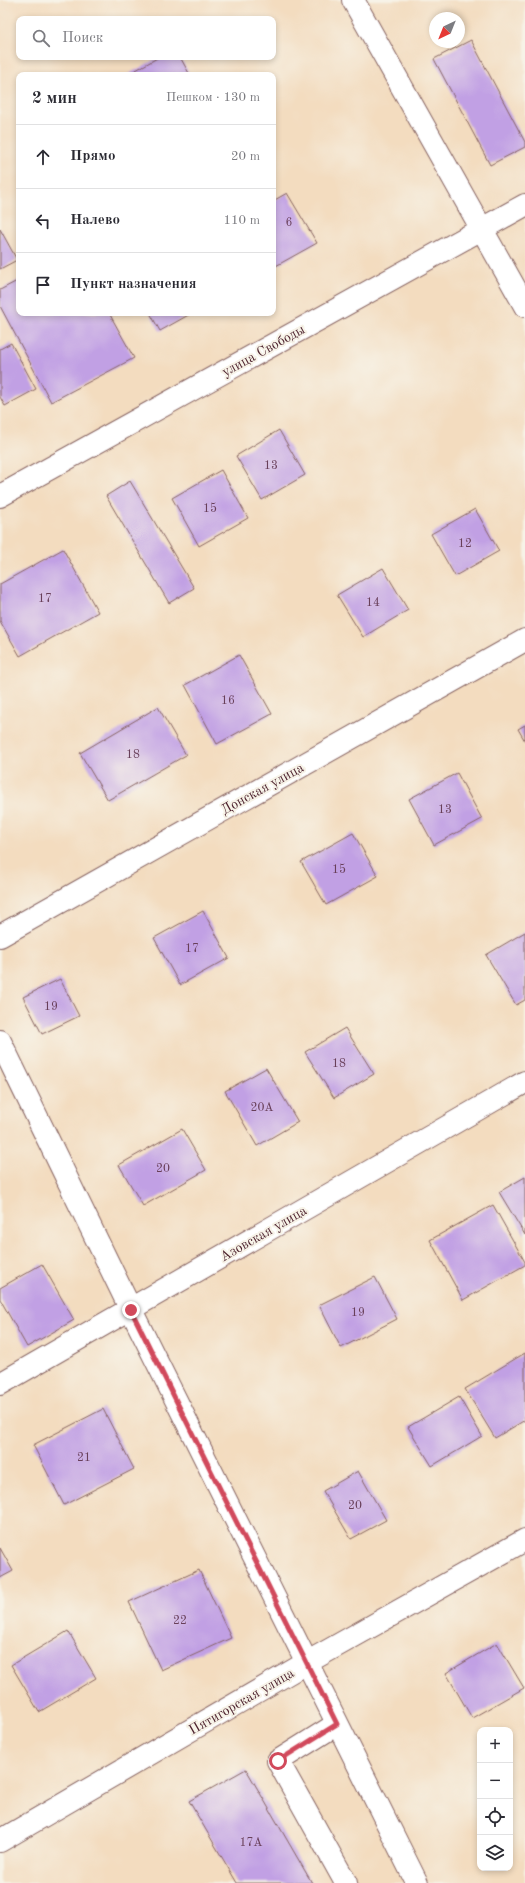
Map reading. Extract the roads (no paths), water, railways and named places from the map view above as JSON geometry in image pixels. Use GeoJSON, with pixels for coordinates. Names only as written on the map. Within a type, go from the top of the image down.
{"type":"FeatureCollection","features":[{"type":"Feature","properties":{"kind":"street"},"geometry":{"type":"LineString","coordinates":[[353,0],[525,306]]}},
{"type":"Feature","properties":{"kind":"street","name":"улица Свободы"},"geometry":{"type":"LineString","coordinates":[[0,496],[525,205]]}},
{"type":"Feature","properties":{"kind":"street","name":"Донская улица"},"geometry":{"type":"LineString","coordinates":[[0,936],[525,640]]}},
{"type":"Feature","properties":{"kind":"street"},"geometry":{"type":"LineString","coordinates":[[0,1041],[131,1310],[416,1883]]}},
{"type":"Feature","properties":{"kind":"street","name":"Азовская улица"},"geometry":{"type":"LineString","coordinates":[[0,1384],[525,1082]]}},
{"type":"Feature","properties":{"kind":"street","name":"Пятигорская улица"},"geometry":{"type":"LineString","coordinates":[[0,1841],[306,1663],[525,1540]]}},
{"type":"Feature","properties":{"kind":"street"},"geometry":{"type":"LineString","coordinates":[[337,1724],[278,1761],[346,1883]]}}]}
